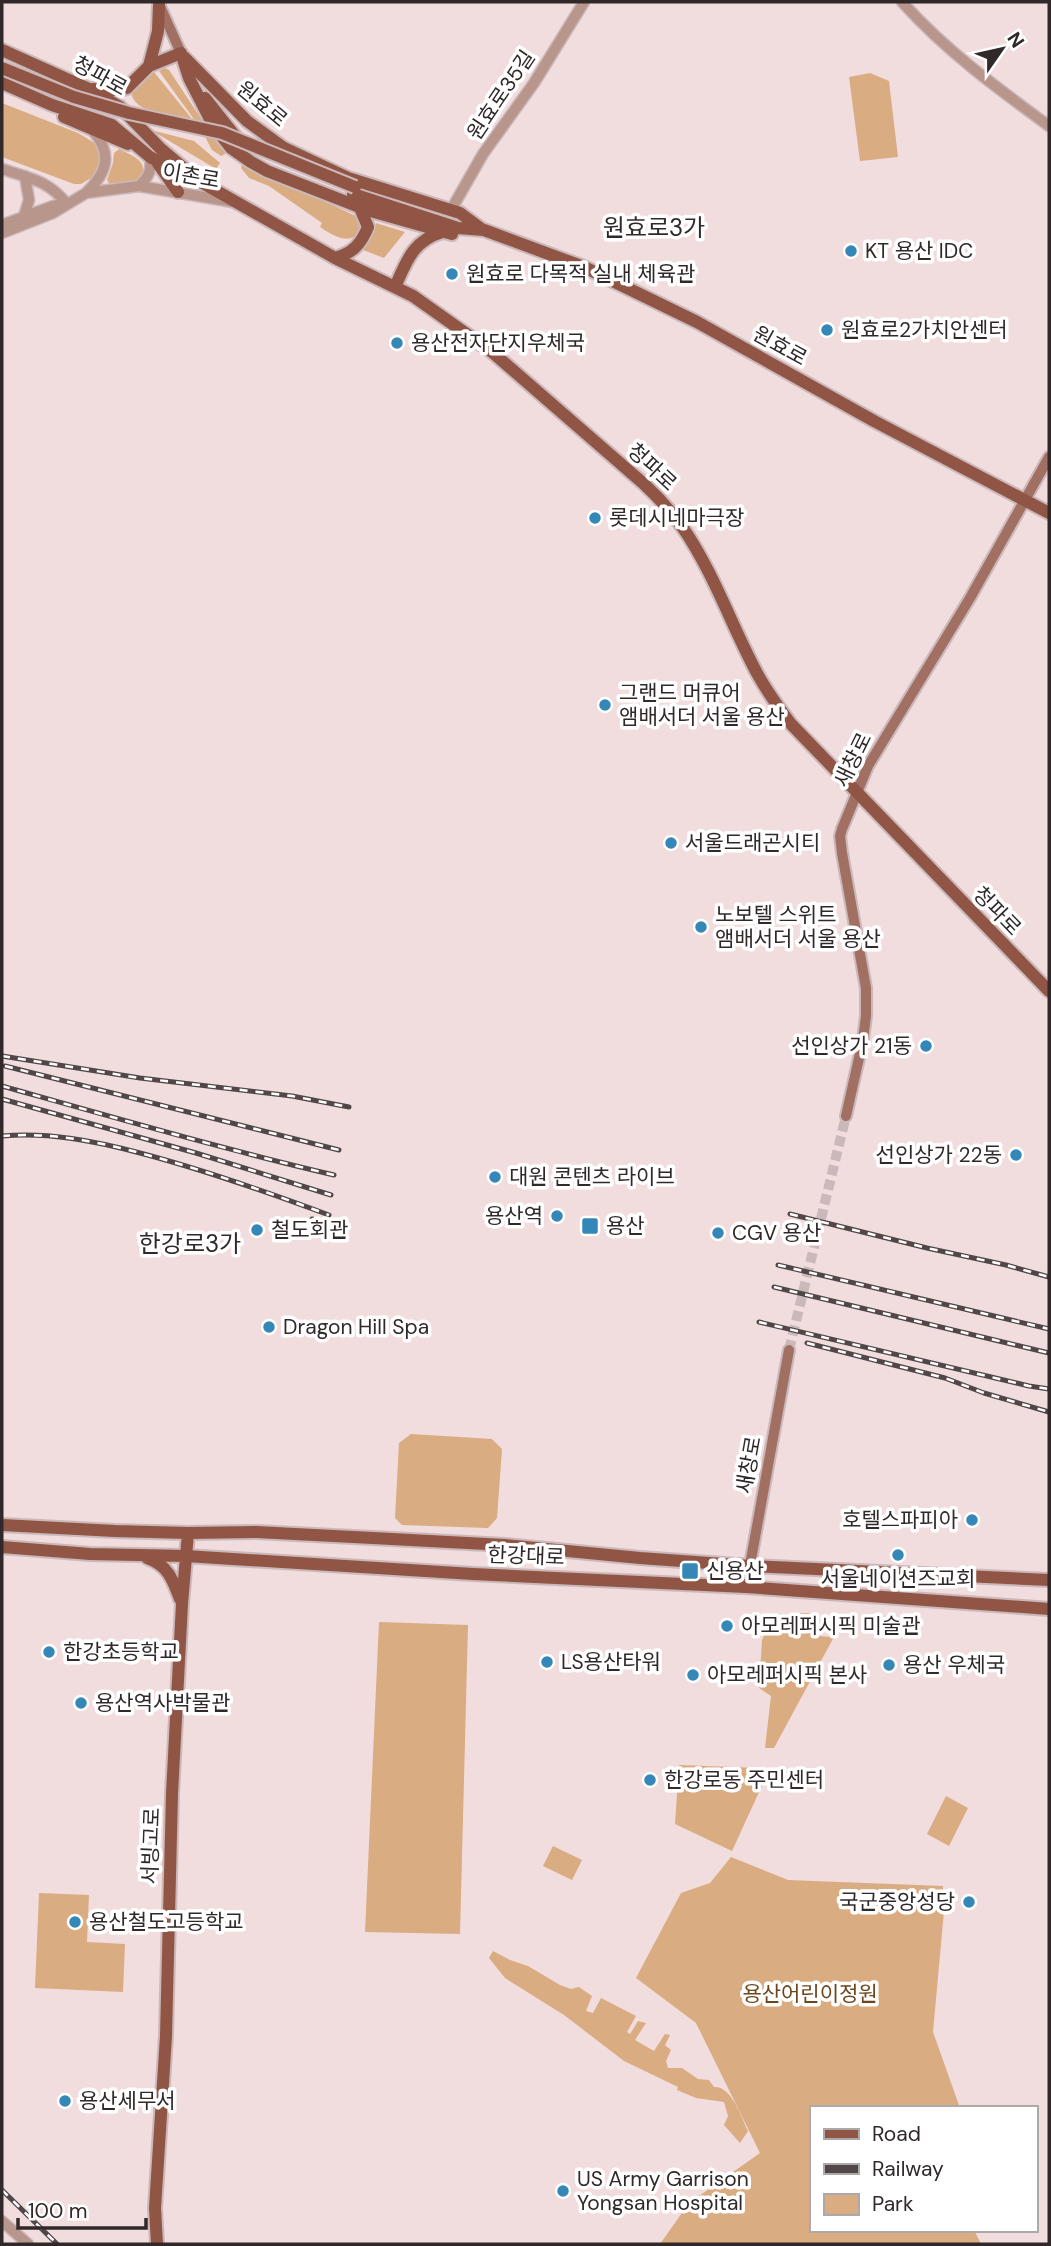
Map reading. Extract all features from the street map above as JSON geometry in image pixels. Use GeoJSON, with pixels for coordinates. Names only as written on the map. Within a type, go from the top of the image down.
{"type":"FeatureCollection","features":[{"type":"Feature","properties":{"kind":"main road","name":"원효로"},"geometry":{"type":"LineString","coordinates":[[159,4],[189,78],[213,125],[231,148],[251,162],[360,208],[442,232],[454,235],[484,230]]}},
{"type":"Feature","properties":{"kind":"main road"},"geometry":{"type":"LineString","coordinates":[[149,66],[158,31],[159,4]]}},
{"type":"Feature","properties":{"kind":"main road","name":"청파로"},"geometry":{"type":"LineString","coordinates":[[2,50],[89,89],[120,107],[160,148],[199,181]]}},
{"type":"Feature","properties":{"kind":"main road","name":"원효로"},"geometry":{"type":"LineString","coordinates":[[181,53],[235,110],[271,139],[294,153],[348,178],[460,213],[484,230],[571,262],[654,300],[1049,513]]}},
{"type":"Feature","properties":{"kind":"main road"},"geometry":{"type":"LineString","coordinates":[[89,89],[127,88],[149,66],[181,53]]}},
{"type":"Feature","properties":{"kind":"main road"},"geometry":{"type":"LineString","coordinates":[[2,57],[120,107]]}},
{"type":"Feature","properties":{"kind":"main road"},"geometry":{"type":"LineString","coordinates":[[2,68],[74,97],[129,113],[222,133],[354,191]]}},
{"type":"Feature","properties":{"kind":"main road","name":"원효로"},"geometry":{"type":"LineString","coordinates":[[2,77],[89,110],[230,144],[458,228],[484,230]]}},
{"type":"Feature","properties":{"kind":"main road"},"geometry":{"type":"LineString","coordinates":[[189,78],[243,146],[261,162],[287,177]]}},
{"type":"Feature","properties":{"kind":"main road"},"geometry":{"type":"LineString","coordinates":[[2,83],[112,125],[138,148]]}},
{"type":"Feature","properties":{"kind":"main road"},"geometry":{"type":"LineString","coordinates":[[2,91],[138,148]]}},
{"type":"Feature","properties":{"kind":"main road"},"geometry":{"type":"LineString","coordinates":[[261,162],[258,156],[260,146],[271,139]]}},
{"type":"Feature","properties":{"kind":"main road","name":"청파로"},"geometry":{"type":"LineString","coordinates":[[138,148],[335,258],[413,296],[492,352],[644,484],[684,528],[771,698],[792,724],[1049,991]]}},
{"type":"Feature","properties":{"kind":"main road"},"geometry":{"type":"LineString","coordinates":[[152,158],[178,192]]}},
{"type":"Feature","properties":{"kind":"main road"},"geometry":{"type":"LineString","coordinates":[[335,258],[349,254],[363,238],[368,227],[360,208]]}},
{"type":"Feature","properties":{"kind":"main road"},"geometry":{"type":"LineString","coordinates":[[395,287],[403,267],[419,243],[442,232]]}},
{"type":"Feature","properties":{"kind":"main road","name":"새창로"},"geometry":{"type":"LineString","coordinates":[[846,1116],[863,1040],[866,988],[840,836],[868,766],[970,598],[1049,457]]}},
{"type":"Feature","properties":{"kind":"main road","name":"새창로"},"geometry":{"type":"LineString","coordinates":[[747,1587],[789,1350]]}},
{"type":"Feature","properties":{"kind":"main road","name":"한강대로"},"geometry":{"type":"LineString","coordinates":[[2,1525],[188,1534],[256,1532],[505,1545],[751,1566],[1049,1580]]}},
{"type":"Feature","properties":{"kind":"main road","name":"서빙고로"},"geometry":{"type":"LineString","coordinates":[[157,2244],[155,2208],[165,2063],[172,1794],[188,1534]]}},
{"type":"Feature","properties":{"kind":"main road","name":"한강대로"},"geometry":{"type":"LineString","coordinates":[[2,1546],[90,1554],[187,1556],[473,1574],[747,1587],[1049,1609]]}},
{"type":"Feature","properties":{"kind":"main road"},"geometry":{"type":"LineString","coordinates":[[133,1555],[155,1560],[169,1572],[182,1604]]}},
{"type":"Feature","properties":{"kind":"street","name":"원효로35길"},"geometry":{"type":"LineString","coordinates":[[451,210],[484,154],[534,83],[584,2]]}},
{"type":"Feature","properties":{"kind":"street"},"geometry":{"type":"LineString","coordinates":[[902,2],[965,62],[1049,126]]}},
{"type":"Feature","properties":{"kind":"street"},"geometry":{"type":"LineString","coordinates":[[86,193],[103,172],[106,156],[100,139],[90,128]]}},
{"type":"Feature","properties":{"kind":"street","name":"이촌로"},"geometry":{"type":"LineString","coordinates":[[139,186],[148,178],[152,158]]}},
{"type":"Feature","properties":{"kind":"street"},"geometry":{"type":"LineString","coordinates":[[2,169],[42,182],[57,191],[67,204]]}},
{"type":"Feature","properties":{"kind":"street"},"geometry":{"type":"LineString","coordinates":[[24,216],[29,200],[25,176]]}},
{"type":"Feature","properties":{"kind":"street","name":"이촌로"},"geometry":{"type":"LineString","coordinates":[[2,233],[53,213],[86,193],[139,186],[237,203]]}},
{"type":"Feature","properties":{"kind":"street","name":"이촌로"},"geometry":{"type":"LineString","coordinates":[[2,225],[53,206],[67,204]]}},
{"type":"Feature","properties":{"kind":"street"},"geometry":{"type":"LineString","coordinates":[[2,2221],[28,2244]]}},
{"type":"Feature","properties":{"kind":"green space"},"geometry":{"type":"Polygon","coordinates":[[[165,68],[227,153],[221,156],[212,150],[201,129],[159,71],[165,68]]]}},
{"type":"Feature","properties":{"kind":"green space"},"geometry":{"type":"Polygon","coordinates":[[[154,72],[192,119],[146,109],[133,99],[131,91],[154,72]]]}},
{"type":"Feature","properties":{"kind":"green space"},"geometry":{"type":"Polygon","coordinates":[[[870,73],[889,81],[898,157],[860,161],[849,77],[870,73]]]}},
{"type":"Feature","properties":{"kind":"green space"},"geometry":{"type":"Polygon","coordinates":[[[2,103],[78,133],[93,142],[99,149],[100,158],[96,175],[81,184],[74,184],[2,157],[2,103]]]}},
{"type":"Feature","properties":{"kind":"green space"},"geometry":{"type":"Polygon","coordinates":[[[151,130],[194,141],[220,163],[216,169],[151,130]]]}},
{"type":"Feature","properties":{"kind":"green space"},"geometry":{"type":"Polygon","coordinates":[[[119,149],[142,164],[143,173],[135,181],[111,186],[107,180],[114,153],[119,149]]]}},
{"type":"Feature","properties":{"kind":"green space"},"geometry":{"type":"Polygon","coordinates":[[[242,163],[358,217],[360,226],[357,234],[346,239],[320,227],[322,223],[269,186],[249,178],[241,168],[242,163]]]}},
{"type":"Feature","properties":{"kind":"green space"},"geometry":{"type":"Polygon","coordinates":[[[376,223],[405,232],[384,258],[363,250],[376,223]]]}},
{"type":"Feature","properties":{"kind":"green space"},"geometry":{"type":"Polygon","coordinates":[[[411,1434],[492,1439],[502,1449],[497,1518],[488,1528],[402,1525],[395,1518],[399,1443],[411,1434]]]}},
{"type":"Feature","properties":{"kind":"green space"},"geometry":{"type":"Polygon","coordinates":[[[809,1613],[816,1636],[834,1637],[774,1748],[765,1748],[771,1696],[759,1688],[762,1640],[773,1615],[809,1613]]]}},
{"type":"Feature","properties":{"kind":"green space"},"geometry":{"type":"Polygon","coordinates":[[[379,1622],[468,1625],[460,1934],[365,1932],[379,1622]]]}},
{"type":"Feature","properties":{"kind":"green space"},"geometry":{"type":"Polygon","coordinates":[[[679,1765],[760,1768],[765,1779],[732,1851],[675,1824],[679,1765]]]}},
{"type":"Feature","properties":{"kind":"green space"},"geometry":{"type":"Polygon","coordinates":[[[946,1796],[968,1808],[949,1846],[927,1834],[946,1796]]]}},
{"type":"Feature","properties":{"kind":"green space"},"geometry":{"type":"Polygon","coordinates":[[[553,1846],[582,1860],[572,1880],[543,1866],[553,1846]]]}},
{"type":"Feature","properties":{"kind":"green space","name":"용산어린이정원"},"geometry":{"type":"Polygon","coordinates":[[[731,1857],[788,1880],[943,1886],[944,1911],[933,2032],[959,2106],[810,2106],[810,2232],[975,2232],[981,2244],[660,2244],[689,2203],[760,2153],[696,2023],[636,1978],[681,1893],[710,1883],[731,1857]]]}},
{"type":"Feature","properties":{"kind":"green space"},"geometry":{"type":"Polygon","coordinates":[[[39,1893],[89,1895],[87,1942],[125,1944],[123,1992],[35,1988],[39,1893]]]}},
{"type":"Feature","properties":{"kind":"green space"},"geometry":{"type":"Polygon","coordinates":[[[493,1951],[528,1966],[560,1985],[571,1989],[579,1987],[592,1996],[586,2011],[593,2013],[601,1998],[636,2016],[627,2032],[630,2034],[638,2021],[646,2023],[635,2040],[654,2051],[665,2034],[670,2035],[665,2045],[671,2050],[666,2061],[668,2068],[682,2068],[698,2079],[709,2080],[714,2087],[726,2091],[735,2103],[748,2131],[740,2143],[724,2125],[728,2116],[724,2102],[696,2098],[624,2061],[564,2015],[505,1978],[489,1958],[493,1951]]]}},
{"type":"Feature","properties":{"kind":"tunnel"},"geometry":{"type":"LineString","coordinates":[[789,1350],[846,1116]]}},
{"type":"Feature","properties":{"kind":"railway"},"geometry":{"type":"LineString","coordinates":[[2,1056],[140,1078],[292,1096],[349,1107]]}},
{"type":"Feature","properties":{"kind":"railway"},"geometry":{"type":"LineString","coordinates":[[5,1066],[339,1150]]}},
{"type":"Feature","properties":{"kind":"railway"},"geometry":{"type":"LineString","coordinates":[[2,1086],[209,1144],[334,1175]]}},
{"type":"Feature","properties":{"kind":"railway"},"geometry":{"type":"LineString","coordinates":[[2,1099],[196,1153],[331,1195]]}},
{"type":"Feature","properties":{"kind":"railway"},"geometry":{"type":"LineString","coordinates":[[2,1136],[54,1136],[123,1149],[212,1174],[329,1215]]}},
{"type":"Feature","properties":{"kind":"railway"},"geometry":{"type":"LineString","coordinates":[[790,1214],[1049,1277]]}},
{"type":"Feature","properties":{"kind":"railway"},"geometry":{"type":"LineString","coordinates":[[312,1219],[345,1229]]}},
{"type":"Feature","properties":{"kind":"railway"},"geometry":{"type":"LineString","coordinates":[[778,1265],[1049,1329]]}},
{"type":"Feature","properties":{"kind":"railway"},"geometry":{"type":"LineString","coordinates":[[774,1287],[1049,1353]]}},
{"type":"Feature","properties":{"kind":"railway"},"geometry":{"type":"LineString","coordinates":[[759,1322],[1049,1389]]}},
{"type":"Feature","properties":{"kind":"railway"},"geometry":{"type":"LineString","coordinates":[[807,1343],[945,1378],[984,1393],[1049,1412]]}},
{"type":"Feature","properties":{"kind":"railway"},"geometry":{"type":"LineString","coordinates":[[2,2190],[57,2244]]}},
{"type":"Feature","properties":{"kind":"place","name":"KT 용산 IDC"},"geometry":{"type":"Point","coordinates":[851,251]}},
{"type":"Feature","properties":{"kind":"place","name":"원효로 다목적 실내 체육관"},"geometry":{"type":"Point","coordinates":[452,274]}},
{"type":"Feature","properties":{"kind":"place","name":"원효로2가치안센터"},"geometry":{"type":"Point","coordinates":[827,330]}},
{"type":"Feature","properties":{"kind":"place","name":"용산전자단지우체국"},"geometry":{"type":"Point","coordinates":[397,343]}},
{"type":"Feature","properties":{"kind":"place","name":"롯데시네마극장"},"geometry":{"type":"Point","coordinates":[595,518]}},
{"type":"Feature","properties":{"kind":"place","name":"그랜드 머큐어 앰배서더 서울 용산"},"geometry":{"type":"Point","coordinates":[605,705]}},
{"type":"Feature","properties":{"kind":"place","name":"서울드래곤시티"},"geometry":{"type":"Point","coordinates":[671,843]}},
{"type":"Feature","properties":{"kind":"place","name":"노보텔 스위트 앰배서더 서울 용산"},"geometry":{"type":"Point","coordinates":[701,927]}},
{"type":"Feature","properties":{"kind":"place","name":"선인상가 21동"},"geometry":{"type":"Point","coordinates":[926,1046]}},
{"type":"Feature","properties":{"kind":"place","name":"선인상가 22동"},"geometry":{"type":"Point","coordinates":[1016,1155]}},
{"type":"Feature","properties":{"kind":"place","name":"대원 콘텐츠 라이브"},"geometry":{"type":"Point","coordinates":[495,1177]}},
{"type":"Feature","properties":{"kind":"place","name":"용산역"},"geometry":{"type":"Point","coordinates":[557,1216]}},
{"type":"Feature","properties":{"kind":"place","name":"용산"},"geometry":{"type":"Point","coordinates":[590,1226]}},
{"type":"Feature","properties":{"kind":"place","name":"철도회관"},"geometry":{"type":"Point","coordinates":[257,1230]}},
{"type":"Feature","properties":{"kind":"place","name":"CGV 용산"},"geometry":{"type":"Point","coordinates":[718,1233]}},
{"type":"Feature","properties":{"kind":"place","name":"Dragon Hill Spa"},"geometry":{"type":"Point","coordinates":[269,1327]}},
{"type":"Feature","properties":{"kind":"place","name":"호텔스파피아"},"geometry":{"type":"Point","coordinates":[972,1520]}},
{"type":"Feature","properties":{"kind":"place","name":"서울네이션즈교회"},"geometry":{"type":"Point","coordinates":[898,1555]}},
{"type":"Feature","properties":{"kind":"place","name":"신용산"},"geometry":{"type":"Point","coordinates":[690,1571]}},
{"type":"Feature","properties":{"kind":"place","name":"아모레퍼시픽 미술관"},"geometry":{"type":"Point","coordinates":[727,1626]}},
{"type":"Feature","properties":{"kind":"place","name":"한강초등학교"},"geometry":{"type":"Point","coordinates":[49,1652]}},
{"type":"Feature","properties":{"kind":"place","name":"LS용산타워"},"geometry":{"type":"Point","coordinates":[547,1662]}},
{"type":"Feature","properties":{"kind":"place","name":"용산 우체국"},"geometry":{"type":"Point","coordinates":[889,1665]}},
{"type":"Feature","properties":{"kind":"place","name":"아모레퍼시픽 본사"},"geometry":{"type":"Point","coordinates":[693,1675]}},
{"type":"Feature","properties":{"kind":"place","name":"용산역사박물관"},"geometry":{"type":"Point","coordinates":[81,1703]}},
{"type":"Feature","properties":{"kind":"place","name":"한강로동 주민센터"},"geometry":{"type":"Point","coordinates":[650,1780]}},
{"type":"Feature","properties":{"kind":"place","name":"국군중앙성당"},"geometry":{"type":"Point","coordinates":[969,1902]}},
{"type":"Feature","properties":{"kind":"place","name":"용산철도고등학교"},"geometry":{"type":"Point","coordinates":[75,1922]}},
{"type":"Feature","properties":{"kind":"place","name":"용산세무서"},"geometry":{"type":"Point","coordinates":[65,2101]}},
{"type":"Feature","properties":{"kind":"place","name":"US Army Garrison Yongsan Hospital"},"geometry":{"type":"Point","coordinates":[563,2191]}},
{"type":"Feature","properties":{"kind":"district","name":"원효로3가"},"geometry":{"type":"Point","coordinates":[654,228]}},
{"type":"Feature","properties":{"kind":"district","name":"한강로3가"},"geometry":{"type":"Point","coordinates":[190,1244]}}]}
